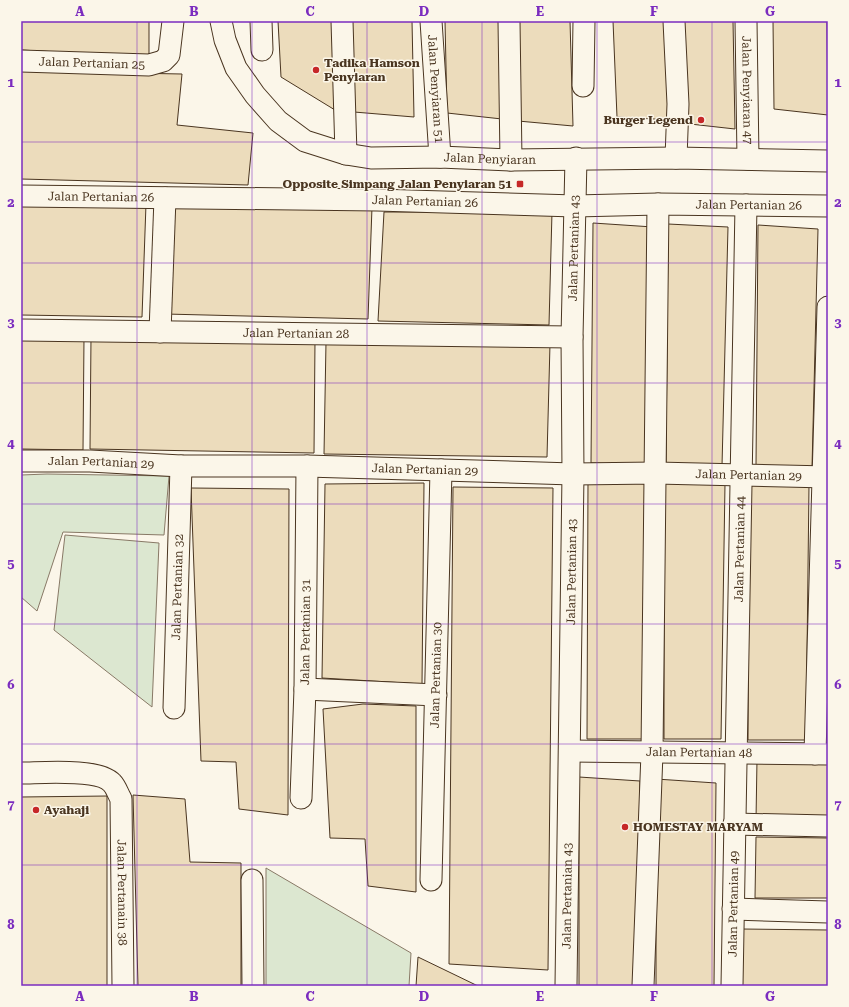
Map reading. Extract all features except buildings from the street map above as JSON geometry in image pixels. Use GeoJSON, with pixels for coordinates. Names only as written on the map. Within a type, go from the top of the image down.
{"type":"FeatureCollection","features":[{"type":"Feature","properties":{"kind":"street","name":"Jalan Pertanian 25"},"geometry":{"type":"LineString","coordinates":[[21,61],[149,65],[163,62],[169,55],[173,21]]}},
{"type":"Feature","properties":{"kind":"street","name":"Jalan Penyiaran"},"geometry":{"type":"LineString","coordinates":[[222,21],[225,40],[236,68],[255,95],[278,121],[305,141],[346,154],[371,158],[440,157],[511,160],[576,158],[676,158],[828,161]]}},
{"type":"Feature","properties":{"kind":"street"},"geometry":{"type":"LineString","coordinates":[[261,21],[262,50]]}},
{"type":"Feature","properties":{"kind":"street"},"geometry":{"type":"LineString","coordinates":[[342,21],[346,154]]}},
{"type":"Feature","properties":{"kind":"street","name":"Jalan Penyiaran 51"},"geometry":{"type":"LineString","coordinates":[[431,21],[440,157]]}},
{"type":"Feature","properties":{"kind":"street"},"geometry":{"type":"LineString","coordinates":[[509,21],[511,160]]}},
{"type":"Feature","properties":{"kind":"street"},"geometry":{"type":"LineString","coordinates":[[583,86],[584,21]]}},
{"type":"Feature","properties":{"kind":"street"},"geometry":{"type":"LineString","coordinates":[[674,21],[678,104],[676,158]]}},
{"type":"Feature","properties":{"kind":"street","name":"Jalan Penyiaran 47"},"geometry":{"type":"LineString","coordinates":[[746,21],[748,159]]}},
{"type":"Feature","properties":{"kind":"street","name":"Jalan Pertanian 43"},"geometry":{"type":"LineString","coordinates":[[566,986],[573,474],[572,337],[576,158]]}},
{"type":"Feature","properties":{"kind":"street","name":"Jalan Pertanian 26"},"geometry":{"type":"LineString","coordinates":[[21,196],[575,206],[658,204],[828,206]]}},
{"type":"Feature","properties":{"kind":"street"},"geometry":{"type":"LineString","coordinates":[[160,332],[165,198]]}},
{"type":"Feature","properties":{"kind":"street"},"geometry":{"type":"LineString","coordinates":[[643,986],[652,753],[658,204]]}},
{"type":"Feature","properties":{"kind":"street","name":"Jalan Pertanian 44"},"geometry":{"type":"LineString","coordinates":[[734,774],[746,205]]}},
{"type":"Feature","properties":{"kind":"street"},"geometry":{"type":"LineString","coordinates":[[822,754],[828,307]]}},
{"type":"Feature","properties":{"kind":"street","name":"Jalan Pertanian 28"},"geometry":{"type":"LineString","coordinates":[[21,330],[572,337]]}},
{"type":"Feature","properties":{"kind":"street","name":"Jalan Pertanian 29"},"geometry":{"type":"LineString","coordinates":[[21,461],[90,461],[182,466],[307,466],[573,474],[656,473],[826,477]]}},
{"type":"Feature","properties":{"kind":"street","name":"Jalan Pertanian 32"},"geometry":{"type":"LineString","coordinates":[[174,708],[182,466]]}},
{"type":"Feature","properties":{"kind":"street","name":"Jalan Pertanian 31"},"geometry":{"type":"LineString","coordinates":[[301,798],[305,689],[307,466]]}},
{"type":"Feature","properties":{"kind":"street","name":"Jalan Pertanian 30"},"geometry":{"type":"LineString","coordinates":[[431,880],[441,470]]}},
{"type":"Feature","properties":{"kind":"street"},"geometry":{"type":"LineString","coordinates":[[305,689],[436,695]]}},
{"type":"Feature","properties":{"kind":"street","name":"Jalan Pertanian 48"},"geometry":{"type":"LineString","coordinates":[[570,751],[822,754]]}},
{"type":"Feature","properties":{"kind":"street","name":"Jalan Pertanain 38"},"geometry":{"type":"LineString","coordinates":[[21,773],[83,774],[103,776],[112,783],[121,800],[123,986]]}},
{"type":"Feature","properties":{"kind":"street","name":"Jalan Pertanian 49"},"geometry":{"type":"LineString","coordinates":[[732,986],[734,774]]}},
{"type":"Feature","properties":{"kind":"street"},"geometry":{"type":"LineString","coordinates":[[734,824],[828,826]]}},
{"type":"Feature","properties":{"kind":"street"},"geometry":{"type":"LineString","coordinates":[[252,880],[254,986]]}},
{"type":"Feature","properties":{"kind":"street"},"geometry":{"type":"LineString","coordinates":[[733,909],[828,912]]}},
{"type":"Feature","properties":{"kind":"green space"},"geometry":{"type":"Polygon","coordinates":[[[21,475],[169,476],[164,535],[63,532],[37,611],[21,597],[21,475]]]}},
{"type":"Feature","properties":{"kind":"green space"},"geometry":{"type":"Polygon","coordinates":[[[65,535],[159,543],[152,707],[54,630],[65,535]]]}},
{"type":"Feature","properties":{"kind":"green space"},"geometry":{"type":"Polygon","coordinates":[[[266,868],[411,953],[409,986],[266,986],[266,868]]]}},
{"type":"Feature","properties":{"kind":"place","name":"Tadika Hamson Penyiaran"},"geometry":{"type":"Point","coordinates":[316,70]}},
{"type":"Feature","properties":{"kind":"place","name":"Burger Legend"},"geometry":{"type":"Point","coordinates":[701,120]}},
{"type":"Feature","properties":{"kind":"place","name":"Opposite Simpang Jalan Penyiaran 51"},"geometry":{"type":"Point","coordinates":[520,184]}},
{"type":"Feature","properties":{"kind":"place","name":"Ayahaji"},"geometry":{"type":"Point","coordinates":[36,810]}},
{"type":"Feature","properties":{"kind":"place","name":"HOMESTAY MARYAM"},"geometry":{"type":"Point","coordinates":[625,827]}}]}
